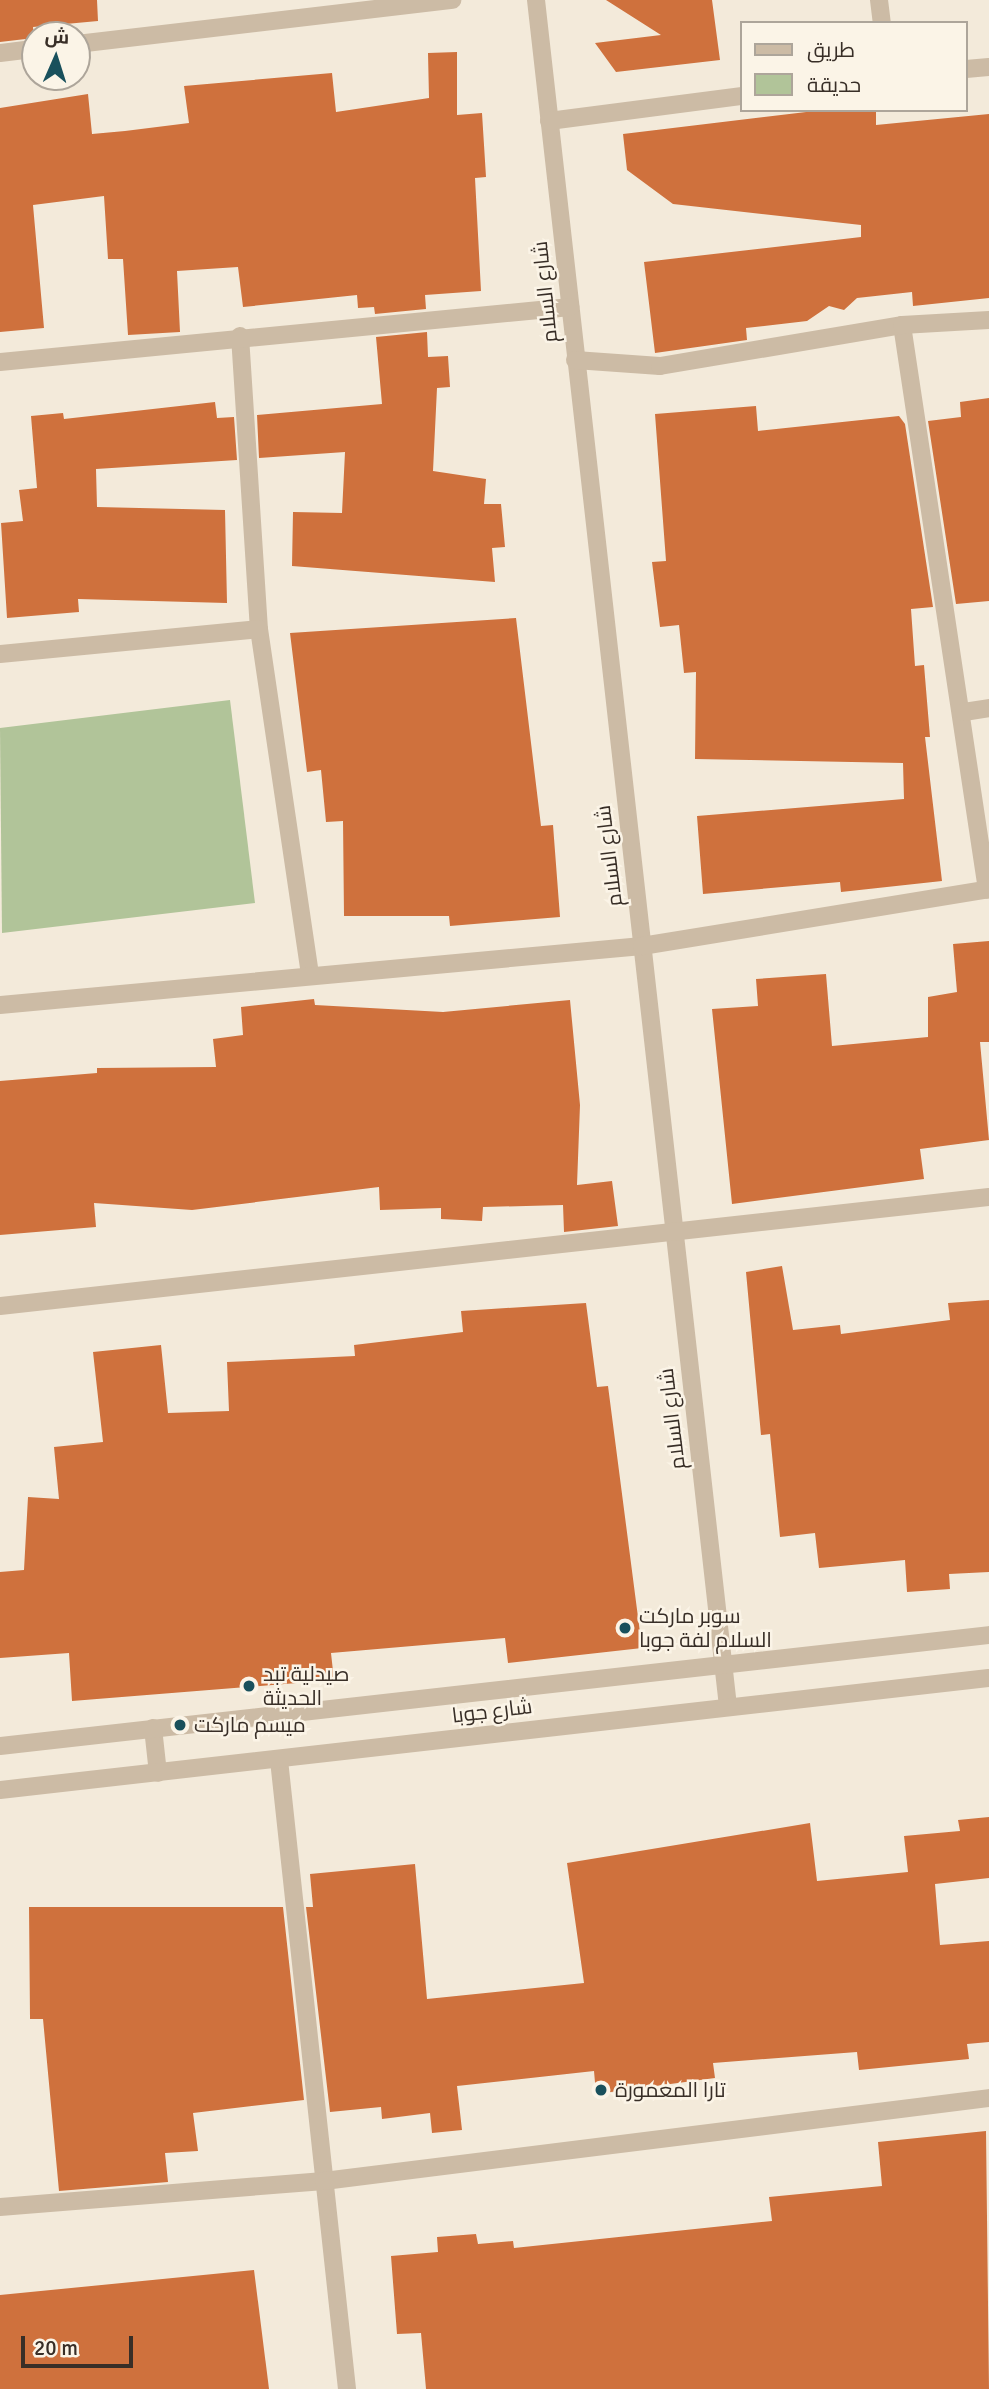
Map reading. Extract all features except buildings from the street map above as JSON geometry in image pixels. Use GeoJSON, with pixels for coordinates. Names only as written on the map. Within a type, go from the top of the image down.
{"type":"FeatureCollection","features":[{"type":"Feature","properties":{"kind":"street"},"geometry":{"type":"LineString","coordinates":[[91,42],[453,0]]}},
{"type":"Feature","properties":{"kind":"street","name":"شارع السلام"},"geometry":{"type":"LineString","coordinates":[[536,0],[728,1706]]}},
{"type":"Feature","properties":{"kind":"street"},"geometry":{"type":"LineString","coordinates":[[879,0],[882,21]]}},
{"type":"Feature","properties":{"kind":"street"},"geometry":{"type":"LineString","coordinates":[[0,53],[21,51]]}},
{"type":"Feature","properties":{"kind":"street"},"geometry":{"type":"LineString","coordinates":[[968,69],[989,66]]}},
{"type":"Feature","properties":{"kind":"street"},"geometry":{"type":"LineString","coordinates":[[549,121],[740,96]]}},
{"type":"Feature","properties":{"kind":"street"},"geometry":{"type":"LineString","coordinates":[[0,362],[240,336],[570,307]]}},
{"type":"Feature","properties":{"kind":"street"},"geometry":{"type":"LineString","coordinates":[[575,360],[660,366],[902,325],[989,320]]}},
{"type":"Feature","properties":{"kind":"street"},"geometry":{"type":"LineString","coordinates":[[0,1005],[642,946],[988,890],[964,712],[902,325]]}},
{"type":"Feature","properties":{"kind":"street"},"geometry":{"type":"LineString","coordinates":[[240,336],[259,629],[310,975]]}},
{"type":"Feature","properties":{"kind":"street"},"geometry":{"type":"LineString","coordinates":[[0,654],[259,629]]}},
{"type":"Feature","properties":{"kind":"street"},"geometry":{"type":"LineString","coordinates":[[964,712],[989,708]]}},
{"type":"Feature","properties":{"kind":"street"},"geometry":{"type":"LineString","coordinates":[[0,1306],[674,1235],[989,1197]]}},
{"type":"Feature","properties":{"kind":"street","name":"شارع جوبا"},"geometry":{"type":"LineString","coordinates":[[0,1746],[989,1634]]}},
{"type":"Feature","properties":{"kind":"street","name":"شارع جوبا"},"geometry":{"type":"LineString","coordinates":[[0,1790],[989,1678]]}},
{"type":"Feature","properties":{"kind":"street"},"geometry":{"type":"LineString","coordinates":[[153,1728],[158,1773]]}},
{"type":"Feature","properties":{"kind":"street"},"geometry":{"type":"LineString","coordinates":[[279,1760],[347,2389]]}},
{"type":"Feature","properties":{"kind":"street"},"geometry":{"type":"LineString","coordinates":[[0,2207],[324,2181],[989,2098]]}},
{"type":"Feature","properties":{"kind":"green space"},"geometry":{"type":"Polygon","coordinates":[[[230,700],[255,903],[2,933],[0,728],[230,700]]]}},
{"type":"Feature","properties":{"kind":"place","name":"سوبر ماركت السلام لفة جوبا"},"geometry":{"type":"Point","coordinates":[625,1628]}},
{"type":"Feature","properties":{"kind":"place","name":"صيدلية تبد الحديثة"},"geometry":{"type":"Point","coordinates":[249,1686]}},
{"type":"Feature","properties":{"kind":"place","name":"ميسم ماركت"},"geometry":{"type":"Point","coordinates":[180,1725]}},
{"type":"Feature","properties":{"kind":"place","name":"تارا المعمورة"},"geometry":{"type":"Point","coordinates":[601,2090]}}]}
